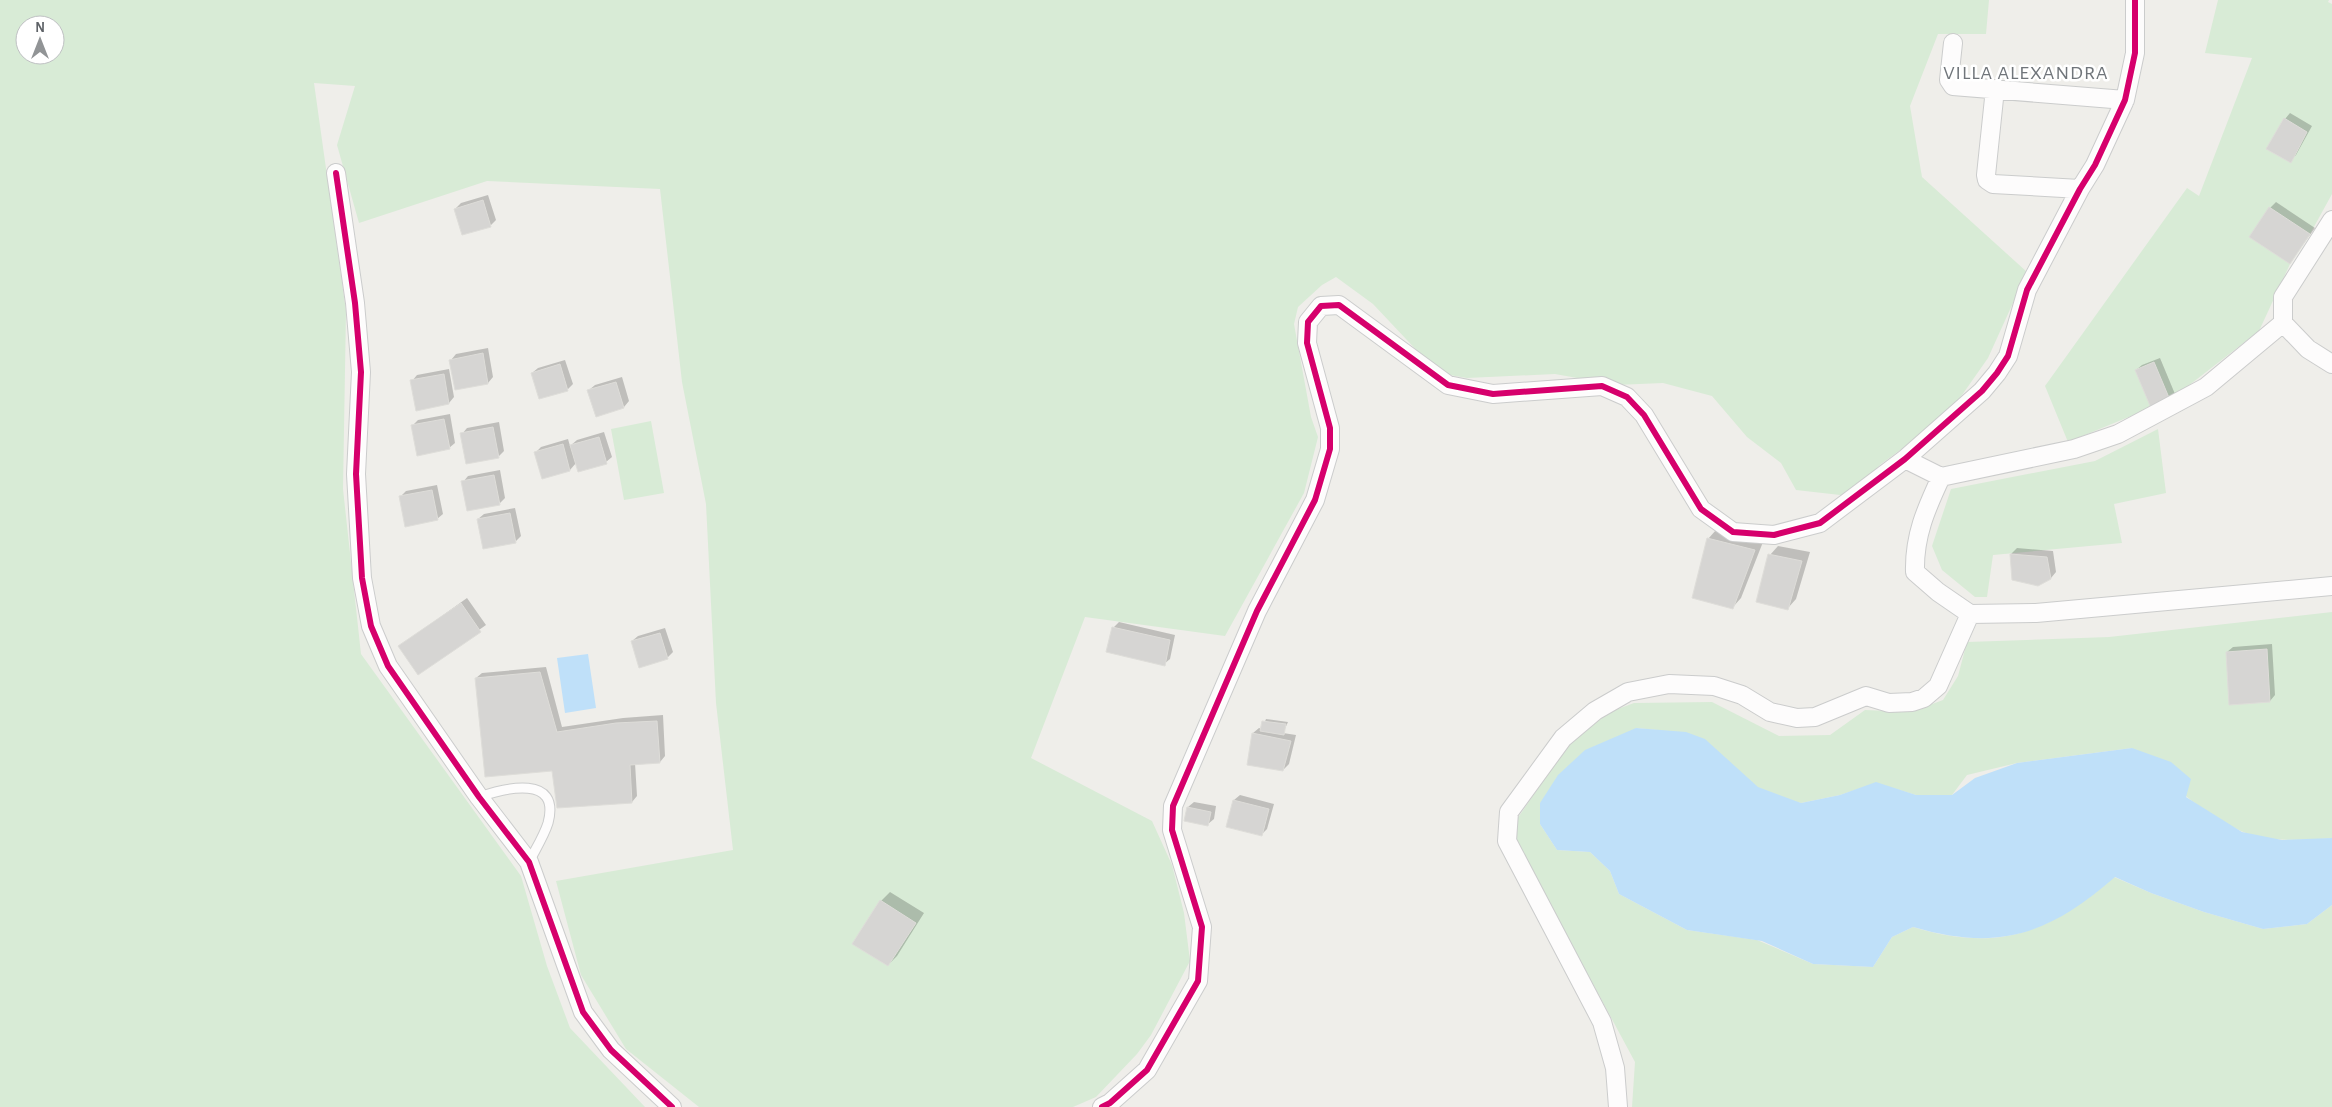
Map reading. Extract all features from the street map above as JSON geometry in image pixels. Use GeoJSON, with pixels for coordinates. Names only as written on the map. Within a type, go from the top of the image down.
{"type":"FeatureCollection","features":[{"type":"Feature","properties":{"kind":"street"},"geometry":{"type":"LineString","coordinates":[[1102,1107],[1110,1103],[1147,1070],[1198,982],[1202,927],[1172,830],[1173,806],[1257,611],[1318,492],[1330,450],[1330,428],[1307,343],[1308,322],[1320,306],[1338,305],[1448,385],[1493,394],[1602,386],[1627,397],[1644,415],[1701,509],[1733,532],[1774,535],[1820,523],[1905,459],[1982,391],[1997,374],[2008,356],[2027,290],[2080,189],[2095,165],[2125,100],[2135,53],[2134,0]]}},
{"type":"Feature","properties":{"kind":"street"},"geometry":{"type":"LineString","coordinates":[[1954,42],[1950,83],[1953,86],[2125,100]]}},
{"type":"Feature","properties":{"kind":"street"},"geometry":{"type":"LineString","coordinates":[[1995,89],[1987,180],[1993,184],[2080,189]]}},
{"type":"Feature","properties":{"kind":"street"},"geometry":{"type":"LineString","coordinates":[[336,173],[355,302],[361,372],[356,474],[362,578],[371,626],[388,666],[479,796],[529,862],[583,1012],[611,1050],[672,1107]]}},
{"type":"Feature","properties":{"kind":"street"},"geometry":{"type":"LineString","coordinates":[[2332,220],[2283,297],[2283,324],[2308,349],[2332,364]]}},
{"type":"Feature","properties":{"kind":"street"},"geometry":{"type":"LineString","coordinates":[[1905,459],[1941,477],[2074,449],[2118,434],[2206,387],[2283,324]]}},
{"type":"Feature","properties":{"kind":"street"},"geometry":{"type":"LineString","coordinates":[[1941,477],[1928,504],[1914,549],[1915,572],[1938,592],[1970,614],[2036,613],[2332,586]]}},
{"type":"Feature","properties":{"kind":"street"},"geometry":{"type":"LineString","coordinates":[[1618,1107],[1615,1068],[1602,1022],[1507,841],[1509,812],[1523,790],[1563,738],[1595,711],[1628,692],[1669,684],[1714,686],[1742,695],[1770,712],[1797,718],[1815,717],[1866,696],[1889,703],[1912,702],[1924,698],[1938,686],[1970,614]]}},
{"type":"Feature","properties":{"kind":"lane"},"geometry":{"type":"LineString","coordinates":[[479,796],[502,789],[522,787],[535,788],[545,798],[550,811],[548,825],[529,862]]}},
{"type":"Feature","properties":{"kind":"green space"},"geometry":{"type":"Polygon","coordinates":[[[0,0],[1989,0],[1986,34],[1938,34],[1910,106],[1922,177],[2027,272],[1988,358],[1948,415],[1881,464],[1849,496],[1796,490],[1781,463],[1747,437],[1712,396],[1663,383],[1616,385],[1555,374],[1467,378],[1438,373],[1373,304],[1336,277],[1322,285],[1298,307],[1294,324],[1311,417],[1318,437],[1304,493],[1225,636],[1085,617],[1031,758],[1152,821],[1172,865],[1184,913],[1190,961],[1151,1035],[1137,1054],[1096,1097],[1073,1107],[699,1107],[626,1049],[581,975],[556,881],[733,850],[716,703],[706,504],[682,382],[660,189],[487,181],[359,223],[337,145],[355,86],[314,83],[346,311],[343,489],[361,654],[521,876],[547,966],[570,1028],[645,1107],[0,1107],[0,0]]]}},
{"type":"Feature","properties":{"kind":"green space"},"geometry":{"type":"Polygon","coordinates":[[[2218,0],[2329,0],[2328,2],[2332,4],[2332,194],[2310,234],[2290,264],[2259,331],[2170,400],[2068,442],[2045,386],[2187,188],[2199,196],[2252,58],[2205,53],[2218,0]]]}},
{"type":"Feature","properties":{"kind":"green space"},"geometry":{"type":"Polygon","coordinates":[[[651,421],[664,493],[624,500],[611,429],[651,421]]]}},
{"type":"Feature","properties":{"kind":"green space"},"geometry":{"type":"Polygon","coordinates":[[[2158,429],[2166,493],[2114,504],[2122,543],[1993,555],[1987,597],[1975,597],[1942,570],[1932,546],[1951,489],[2095,461],[2158,429]]]}},
{"type":"Feature","properties":{"kind":"green space"},"geometry":{"type":"Polygon","coordinates":[[[2332,612],[2332,838],[2274,839],[2251,835],[2241,831],[2197,805],[2132,748],[2017,763],[1967,775],[1952,795],[1916,795],[1876,783],[1840,795],[1801,803],[1751,791],[1658,730],[1636,728],[1540,824],[1557,850],[1590,852],[1610,871],[1619,894],[1687,930],[1757,940],[1813,964],[1873,967],[1892,937],[1913,927],[1944,935],[1971,938],[1997,937],[2021,933],[2067,912],[2114,877],[2151,893],[2204,912],[2263,929],[2307,924],[2332,905],[2332,1107],[1632,1107],[1635,1062],[1516,841],[1517,819],[1572,739],[1607,713],[1634,703],[1712,702],[1779,736],[1830,735],[1865,710],[1911,712],[1943,700],[1958,676],[1967,642],[2109,637],[2332,612]]]}},
{"type":"Feature","properties":{"kind":"water"},"geometry":{"type":"Polygon","coordinates":[[[588,654],[596,708],[565,713],[557,658],[588,654]]]}},
{"type":"Feature","properties":{"kind":"water"},"geometry":{"type":"Polygon","coordinates":[[[1636,728],[1686,732],[1705,739],[1758,787],[1801,803],[1840,795],[1876,782],[1916,795],[1952,795],[1975,778],[2017,763],[2132,748],[2171,762],[2191,779],[2186,797],[2242,832],[2282,840],[2332,838],[2332,905],[2307,924],[2263,929],[2204,912],[2151,893],[2115,877],[2091,897],[2067,913],[2044,925],[2021,933],[1997,937],[1971,938],[1913,927],[1892,937],[1873,967],[1813,964],[1762,941],[1687,930],[1619,894],[1610,871],[1590,852],[1557,850],[1540,824],[1540,803],[1558,775],[1585,750],[1636,728]]]}},
{"type":"Feature","properties":{"kind":"building"},"geometry":{"type":"Polygon","coordinates":[[[2284,118],[2307,132],[2291,163],[2266,149],[2284,118]]]}},
{"type":"Feature","properties":{"kind":"building"},"geometry":{"type":"Polygon","coordinates":[[[483,200],[491,227],[462,235],[454,209],[483,200]]]}},
{"type":"Feature","properties":{"kind":"building"},"geometry":{"type":"Polygon","coordinates":[[[2269,207],[2310,234],[2290,264],[2249,237],[2269,207]]]}},
{"type":"Feature","properties":{"kind":"building"},"geometry":{"type":"Polygon","coordinates":[[[483,353],[488,384],[455,390],[449,360],[483,353]]]}},
{"type":"Feature","properties":{"kind":"building"},"geometry":{"type":"Polygon","coordinates":[[[2154,362],[2170,400],[2151,408],[2135,370],[2154,362]]]}},
{"type":"Feature","properties":{"kind":"building"},"geometry":{"type":"Polygon","coordinates":[[[560,364],[568,391],[539,399],[531,373],[560,364]]]}},
{"type":"Feature","properties":{"kind":"building"},"geometry":{"type":"Polygon","coordinates":[[[444,374],[449,404],[416,411],[410,380],[444,374]]]}},
{"type":"Feature","properties":{"kind":"building"},"geometry":{"type":"Polygon","coordinates":[[[616,382],[624,408],[596,417],[587,390],[616,382]]]}},
{"type":"Feature","properties":{"kind":"building"},"geometry":{"type":"Polygon","coordinates":[[[444,419],[450,449],[417,456],[411,425],[444,419]]]}},
{"type":"Feature","properties":{"kind":"building"},"geometry":{"type":"Polygon","coordinates":[[[493,427],[499,458],[466,464],[460,433],[493,427]]]}},
{"type":"Feature","properties":{"kind":"building"},"geometry":{"type":"Polygon","coordinates":[[[599,437],[607,464],[578,472],[570,445],[599,437]]]}},
{"type":"Feature","properties":{"kind":"building"},"geometry":{"type":"Polygon","coordinates":[[[563,444],[570,471],[542,479],[534,452],[563,444]]]}},
{"type":"Feature","properties":{"kind":"building"},"geometry":{"type":"Polygon","coordinates":[[[494,475],[500,505],[467,511],[461,481],[494,475]]]}},
{"type":"Feature","properties":{"kind":"building"},"geometry":{"type":"Polygon","coordinates":[[[432,490],[438,520],[405,527],[399,496],[432,490]]]}},
{"type":"Feature","properties":{"kind":"building"},"geometry":{"type":"Polygon","coordinates":[[[510,513],[516,543],[483,549],[477,519],[510,513]]]}},
{"type":"Feature","properties":{"kind":"building"},"geometry":{"type":"Polygon","coordinates":[[[1707,538],[1755,550],[1733,609],[1692,598],[1707,538]]]}},
{"type":"Feature","properties":{"kind":"building"},"geometry":{"type":"Polygon","coordinates":[[[1768,554],[1802,561],[1788,610],[1756,602],[1768,554]]]}},
{"type":"Feature","properties":{"kind":"building"},"geometry":{"type":"Polygon","coordinates":[[[2010,554],[2047,557],[2051,579],[2038,586],[2012,580],[2010,554]]]}},
{"type":"Feature","properties":{"kind":"building"},"geometry":{"type":"Polygon","coordinates":[[[461,603],[481,632],[418,675],[398,646],[461,603]]]}},
{"type":"Feature","properties":{"kind":"building"},"geometry":{"type":"Polygon","coordinates":[[[1112,627],[1170,640],[1165,666],[1106,652],[1112,627]]]}},
{"type":"Feature","properties":{"kind":"building"},"geometry":{"type":"Polygon","coordinates":[[[660,633],[668,659],[639,668],[631,641],[660,633]]]}},
{"type":"Feature","properties":{"kind":"building"},"geometry":{"type":"Polygon","coordinates":[[[2267,649],[2270,702],[2229,705],[2226,652],[2267,649]]]}},
{"type":"Feature","properties":{"kind":"building"},"geometry":{"type":"Polygon","coordinates":[[[540,672],[557,732],[616,723],[657,721],[660,763],[630,765],[632,803],[557,808],[552,771],[485,777],[475,678],[540,672]]]}},
{"type":"Feature","properties":{"kind":"building"},"geometry":{"type":"Polygon","coordinates":[[[1262,721],[1286,724],[1284,735],[1260,731],[1262,721]]]}},
{"type":"Feature","properties":{"kind":"building"},"geometry":{"type":"Polygon","coordinates":[[[1252,733],[1291,741],[1283,771],[1247,765],[1252,733]]]}},
{"type":"Feature","properties":{"kind":"building"},"geometry":{"type":"Polygon","coordinates":[[[1233,800],[1269,809],[1262,836],[1226,827],[1233,800]]]}},
{"type":"Feature","properties":{"kind":"building"},"geometry":{"type":"Polygon","coordinates":[[[1187,807],[1211,812],[1208,826],[1184,821],[1187,807]]]}},
{"type":"Feature","properties":{"kind":"building"},"geometry":{"type":"Polygon","coordinates":[[[880,900],[916,923],[888,966],[852,944],[880,900]]]}},
{"type":"Feature","properties":{"kind":"cycle path"},"geometry":{"type":"LineString","coordinates":[[1102,1107],[1110,1103],[1147,1070],[1198,981],[1202,927],[1172,830],[1173,806],[1257,611],[1315,500],[1330,449],[1330,428],[1307,343],[1308,322],[1321,306],[1339,305],[1448,385],[1493,394],[1602,386],[1627,397],[1644,415],[1701,509],[1733,532],[1774,535],[1820,523],[1905,459],[1982,391],[2008,356],[2027,290],[2080,189],[2095,165],[2125,100],[2135,53],[2135,0]]}},
{"type":"Feature","properties":{"kind":"cycle path"},"geometry":{"type":"LineString","coordinates":[[336,173],[355,303],[361,372],[356,474],[362,578],[371,626],[388,666],[479,797],[529,862],[583,1012],[611,1050],[672,1107]]}},
{"type":"Feature","properties":{"kind":"district","name":"VILLA ALEXANDRA"},"geometry":{"type":"Point","coordinates":[2026,72]}}]}
